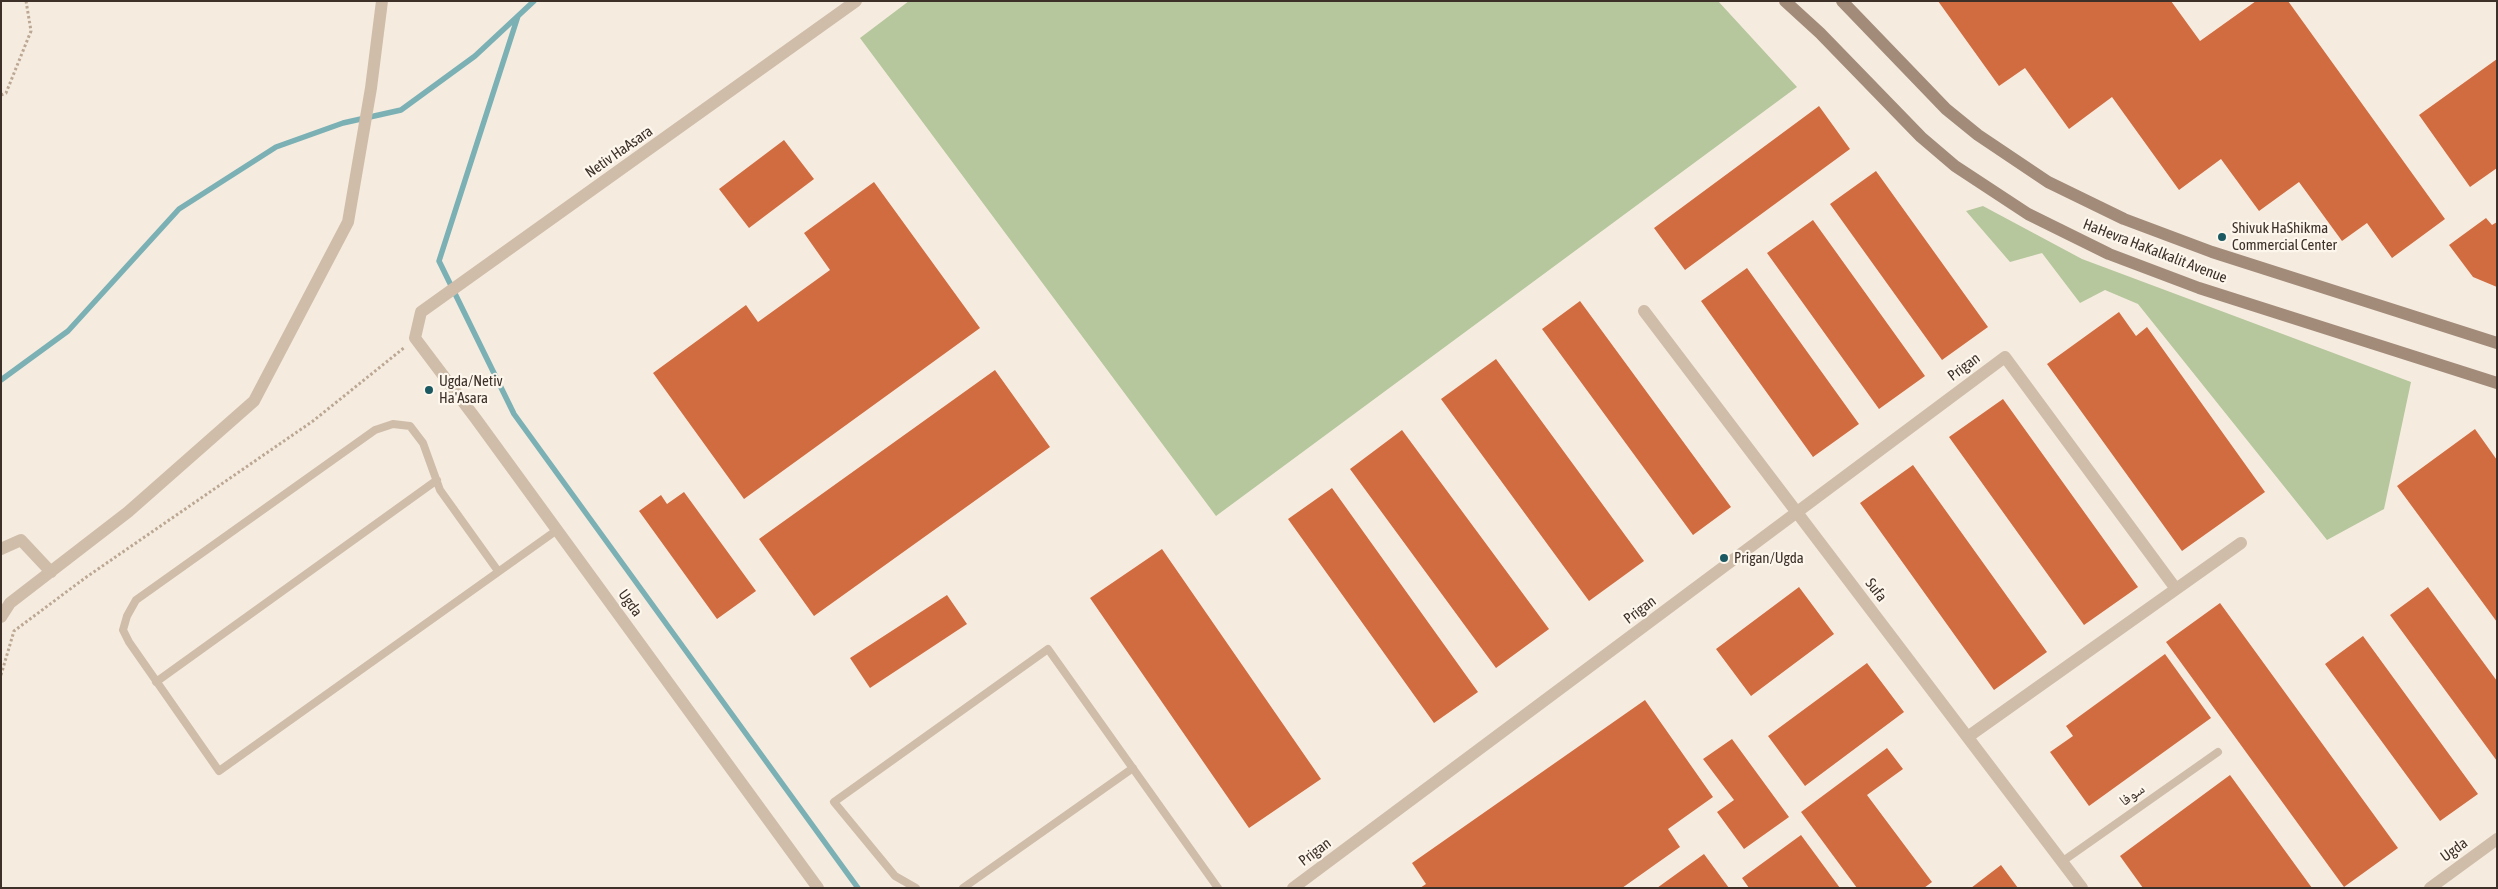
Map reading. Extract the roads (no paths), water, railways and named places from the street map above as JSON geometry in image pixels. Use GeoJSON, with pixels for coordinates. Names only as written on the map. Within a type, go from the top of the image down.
{"type":"FeatureCollection","features":[{"type":"Feature","properties":{"kind":"main road","name":"HaHevra HaKalkalit Avenue"},"geometry":{"type":"LineString","coordinates":[[1785,1],[1820,33],[1921,137],[1955,166],[2028,214],[2109,254],[2199,288],[2497,383]]}},
{"type":"Feature","properties":{"kind":"main road","name":"HaHevra HaKalkalit Avenue"},"geometry":{"type":"LineString","coordinates":[[1842,1],[1946,109],[1985,140],[2062,189],[2124,219],[2212,252],[2497,343]]}},
{"type":"Feature","properties":{"kind":"street"},"geometry":{"type":"LineString","coordinates":[[1,617],[10,603],[128,512],[254,401],[348,222],[368,105],[382,1]]}},
{"type":"Feature","properties":{"kind":"street","name":"Netiv HaAsara"},"geometry":{"type":"LineString","coordinates":[[415,338],[421,312],[856,1]]}},
{"type":"Feature","properties":{"kind":"street","name":"Sufa"},"geometry":{"type":"LineString","coordinates":[[1644,311],[1796,514],[1968,736],[2082,888]]}},
{"type":"Feature","properties":{"kind":"street","name":"Ugda"},"geometry":{"type":"LineString","coordinates":[[415,338],[818,888]]}},
{"type":"Feature","properties":{"kind":"street","name":"Prigan"},"geometry":{"type":"LineString","coordinates":[[1294,888],[2005,357],[2176,589]]}},
{"type":"Feature","properties":{"kind":"street"},"geometry":{"type":"LineString","coordinates":[[1,549],[21,540],[51,572]]}},
{"type":"Feature","properties":{"kind":"street"},"geometry":{"type":"LineString","coordinates":[[1968,736],[2241,543]]}},
{"type":"Feature","properties":{"kind":"street","name":"Ugda"},"geometry":{"type":"LineString","coordinates":[[2430,888],[2497,839]]}},
{"type":"Feature","properties":{"kind":"lane"},"geometry":{"type":"LineString","coordinates":[[1851,1],[1865,26]]}},
{"type":"Feature","properties":{"kind":"lane"},"geometry":{"type":"LineString","coordinates":[[498,571],[440,490],[423,443],[410,426],[393,424],[375,430],[136,600],[126,616],[123,630],[156,682],[219,771],[557,530]]}},
{"type":"Feature","properties":{"kind":"lane"},"geometry":{"type":"LineString","coordinates":[[156,682],[437,480]]}},
{"type":"Feature","properties":{"kind":"lane"},"geometry":{"type":"LineString","coordinates":[[916,888],[896,876],[834,802],[1048,649],[1215,887]]}},
{"type":"Feature","properties":{"kind":"lane","name":"سوفا"},"geometry":{"type":"LineString","coordinates":[[2063,861],[2218,752]]}},
{"type":"Feature","properties":{"kind":"lane"},"geometry":{"type":"LineString","coordinates":[[963,888],[1132,768]]}},
{"type":"Feature","properties":{"kind":"waterway"},"geometry":{"type":"LineString","coordinates":[[1,380],[68,331],[179,209],[276,147],[343,123],[401,110],[475,56],[534,1]]}},
{"type":"Feature","properties":{"kind":"waterway"},"geometry":{"type":"LineString","coordinates":[[518,16],[439,261],[514,414],[858,888]]}},
{"type":"Feature","properties":{"kind":"place","name":"Shivuk HaShikma Commercial Center"},"geometry":{"type":"Point","coordinates":[2222,237]}},
{"type":"Feature","properties":{"kind":"place","name":"Ugda/Netiv Ha'Asara"},"geometry":{"type":"Point","coordinates":[429,390]}},
{"type":"Feature","properties":{"kind":"place","name":"Prigan/Ugda"},"geometry":{"type":"Point","coordinates":[1724,558]}}]}
